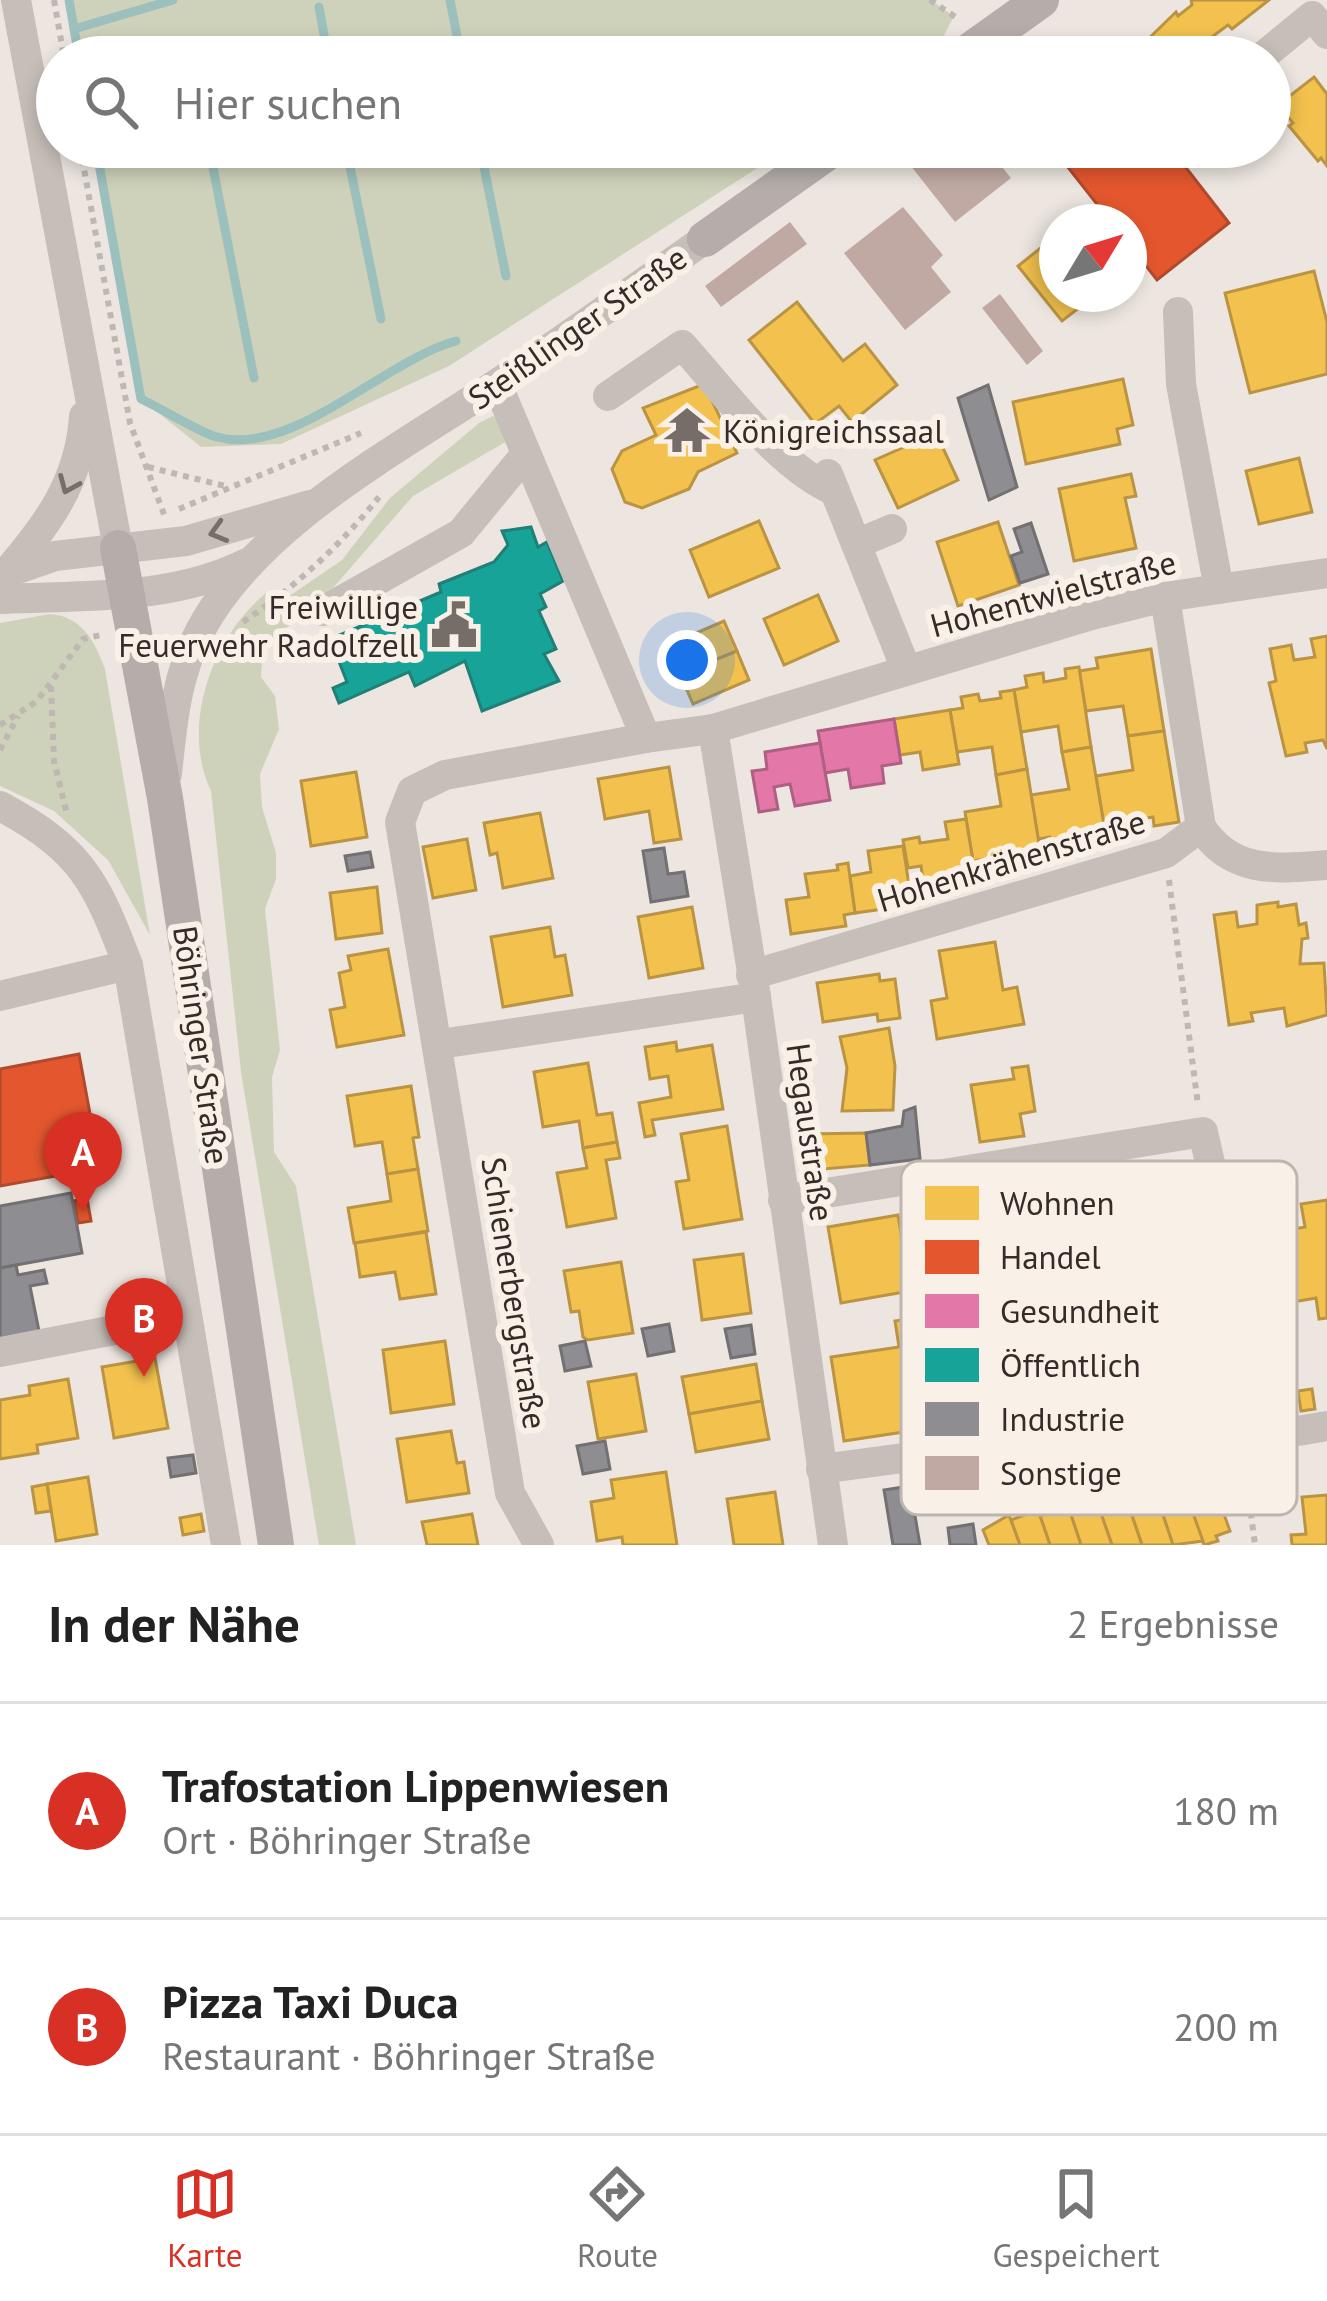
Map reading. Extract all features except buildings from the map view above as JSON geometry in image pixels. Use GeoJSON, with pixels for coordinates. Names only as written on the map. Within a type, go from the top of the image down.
{"type":"FeatureCollection","features":[{"type":"Feature","properties":{"kind":"main road"},"geometry":{"type":"LineString","coordinates":[[990,36],[1041,0]]}},
{"type":"Feature","properties":{"kind":"main road","name":"Steißlinger Straße"},"geometry":{"type":"LineString","coordinates":[[705,239],[805,168]]}},
{"type":"Feature","properties":{"kind":"main road","name":"Böhringer Straße"},"geometry":{"type":"LineString","coordinates":[[118,548],[165,798],[276,1545]]}},
{"type":"Feature","properties":{"kind":"street"},"geometry":{"type":"LineString","coordinates":[[16,0],[36,109]]}},
{"type":"Feature","properties":{"kind":"street"},"geometry":{"type":"LineString","coordinates":[[1288,36],[1312,16],[1327,34]]}},
{"type":"Feature","properties":{"kind":"street"},"geometry":{"type":"LineString","coordinates":[[47,168],[118,548]]}},
{"type":"Feature","properties":{"kind":"street","name":"Steißlinger Straße"},"geometry":{"type":"LineString","coordinates":[[316,503],[705,239]]}},
{"type":"Feature","properties":{"kind":"street","name":"Hohentwielstraße"},"geometry":{"type":"LineString","coordinates":[[1178,312],[1181,384],[1219,589]]}},
{"type":"Feature","properties":{"kind":"street","name":"Hohentwielstraße"},"geometry":{"type":"LineString","coordinates":[[608,396],[682,345],[780,451],[816,483],[829,476],[906,669]]}},
{"type":"Feature","properties":{"kind":"street"},"geometry":{"type":"LineString","coordinates":[[2,582],[63,501],[82,450],[86,380]]}},
{"type":"Feature","properties":{"kind":"street"},"geometry":{"type":"LineString","coordinates":[[496,385],[646,738]]}},
{"type":"Feature","properties":{"kind":"street"},"geometry":{"type":"LineString","coordinates":[[323,611],[461,533],[526,454]]}},
{"type":"Feature","properties":{"kind":"street"},"geometry":{"type":"LineString","coordinates":[[2,582],[55,556],[187,541],[316,503]]}},
{"type":"Feature","properties":{"kind":"street"},"geometry":{"type":"LineString","coordinates":[[165,798],[174,704],[199,632],[258,558],[316,503]]}},
{"type":"Feature","properties":{"kind":"street"},"geometry":{"type":"LineString","coordinates":[[856,544],[892,530]]}},
{"type":"Feature","properties":{"kind":"street"},"geometry":{"type":"LineString","coordinates":[[2,582],[127,593],[175,590],[258,558]]}},
{"type":"Feature","properties":{"kind":"street","name":"Hohentwielstraße"},"geometry":{"type":"LineString","coordinates":[[412,791],[445,776],[713,729],[1165,597],[1327,573]]}},
{"type":"Feature","properties":{"kind":"street"},"geometry":{"type":"LineString","coordinates":[[1165,597],[1201,826],[1212,844],[1231,860],[1292,868],[1327,865]]}},
{"type":"Feature","properties":{"kind":"street","name":"Hegaustraße"},"geometry":{"type":"LineString","coordinates":[[713,729],[833,1545]]}},
{"type":"Feature","properties":{"kind":"street","name":"Schienerbergstraße"},"geometry":{"type":"LineString","coordinates":[[412,791],[400,821],[510,1493],[539,1545]]}},
{"type":"Feature","properties":{"kind":"street","name":"Böhringer Straße"},"geometry":{"type":"LineString","coordinates":[[0,806],[64,846],[105,905],[128,965],[226,1545]]}},
{"type":"Feature","properties":{"kind":"street","name":"Hohenkrähenstraße"},"geometry":{"type":"LineString","coordinates":[[754,986],[1166,853],[1201,826]]}},
{"type":"Feature","properties":{"kind":"street"},"geometry":{"type":"LineString","coordinates":[[0,996],[128,965]]}},
{"type":"Feature","properties":{"kind":"street"},"geometry":{"type":"LineString","coordinates":[[440,1044],[754,986]]}},
{"type":"Feature","properties":{"kind":"street"},"geometry":{"type":"LineString","coordinates":[[1024,1161],[1203,1132],[1210,1161]]}},
{"type":"Feature","properties":{"kind":"street"},"geometry":{"type":"LineString","coordinates":[[783,1200],[901,1181]]}},
{"type":"Feature","properties":{"kind":"street"},"geometry":{"type":"LineString","coordinates":[[0,1352],[187,1316]]}},
{"type":"Feature","properties":{"kind":"street"},"geometry":{"type":"LineString","coordinates":[[1297,1430],[1327,1426]]}},
{"type":"Feature","properties":{"kind":"street"},"geometry":{"type":"LineString","coordinates":[[821,1469],[901,1458]]}},
{"type":"Feature","properties":{"kind":"path"},"geometry":{"type":"LineString","coordinates":[[54,0],[60,36]]}},
{"type":"Feature","properties":{"kind":"path"},"geometry":{"type":"LineString","coordinates":[[84,168],[130,423],[165,515],[375,427]]}},
{"type":"Feature","properties":{"kind":"path"},"geometry":{"type":"LineString","coordinates":[[146,466],[232,488]]}},
{"type":"Feature","properties":{"kind":"path"},"geometry":{"type":"LineString","coordinates":[[229,630],[281,596],[348,536],[382,494]]}},
{"type":"Feature","properties":{"kind":"path"},"geometry":{"type":"LineString","coordinates":[[0,725],[38,701],[83,639]]}},
{"type":"Feature","properties":{"kind":"path"},"geometry":{"type":"LineString","coordinates":[[50,682],[54,761],[58,787],[68,806],[64,846]]}},
{"type":"Feature","properties":{"kind":"path"},"geometry":{"type":"LineString","coordinates":[[0,750],[20,713]]}},
{"type":"Feature","properties":{"kind":"path"},"geometry":{"type":"LineString","coordinates":[[1166,853],[1203,1132]]}},
{"type":"Feature","properties":{"kind":"path"},"geometry":{"type":"LineString","coordinates":[[1251,1515],[1255,1545]]}},
{"type":"Feature","properties":{"kind":"green space"},"geometry":{"type":"Polygon","coordinates":[[[73,0],[930,0],[954,16],[944,36],[77,36],[73,0]]]}},
{"type":"Feature","properties":{"kind":"green space"},"geometry":{"type":"Polygon","coordinates":[[[100,168],[757,168],[449,366],[281,444],[201,447],[141,399],[100,168]]]}},
{"type":"Feature","properties":{"kind":"green space"},"geometry":{"type":"Polygon","coordinates":[[[493,416],[508,429],[507,441],[413,496],[333,588],[263,648],[261,677],[275,696],[279,729],[260,774],[262,807],[276,853],[276,879],[265,909],[280,1050],[272,1077],[274,1152],[296,1186],[356,1545],[319,1545],[241,1072],[211,791],[199,739],[201,711],[217,658],[247,611],[266,593],[285,599],[342,560],[390,498],[493,416]]]}},
{"type":"Feature","properties":{"kind":"green space"},"geometry":{"type":"Polygon","coordinates":[[[50,614],[79,625],[105,669],[150,935],[108,860],[54,811],[0,786],[0,623],[50,614]]]}},
{"type":"Feature","properties":{"kind":"waterway"},"geometry":{"type":"LineString","coordinates":[[69,0],[75,36]]}},
{"type":"Feature","properties":{"kind":"waterway"},"geometry":{"type":"LineString","coordinates":[[74,29],[173,0]]}},
{"type":"Feature","properties":{"kind":"waterway"},"geometry":{"type":"LineString","coordinates":[[450,0],[457,36]]}},
{"type":"Feature","properties":{"kind":"waterway"},"geometry":{"type":"LineString","coordinates":[[319,7],[324,36]]}},
{"type":"Feature","properties":{"kind":"waterway"},"geometry":{"type":"LineString","coordinates":[[100,168],[141,399],[209,434],[246,440],[276,434],[428,351],[456,341]]}},
{"type":"Feature","properties":{"kind":"waterway"},"geometry":{"type":"LineString","coordinates":[[213,168],[254,378]]}},
{"type":"Feature","properties":{"kind":"waterway"},"geometry":{"type":"LineString","coordinates":[[350,168],[381,319]]}},
{"type":"Feature","properties":{"kind":"waterway"},"geometry":{"type":"LineString","coordinates":[[484,168],[506,276]]}},
{"type":"Feature","properties":{"kind":"place","name":"Königreichssaal"},"geometry":{"type":"Point","coordinates":[687,430]}},
{"type":"Feature","properties":{"kind":"place","name":"Freiwillige Feuerwehr Radolfzell"},"geometry":{"type":"Point","coordinates":[454,625]}},
{"type":"Feature","properties":{"kind":"place","name":"Trafostation Lippenwiesen"},"geometry":{"type":"Point","coordinates":[83,1211]}},
{"type":"Feature","properties":{"kind":"place","name":"Pizza Taxi Duca"},"geometry":{"type":"Point","coordinates":[144,1377]}}]}
